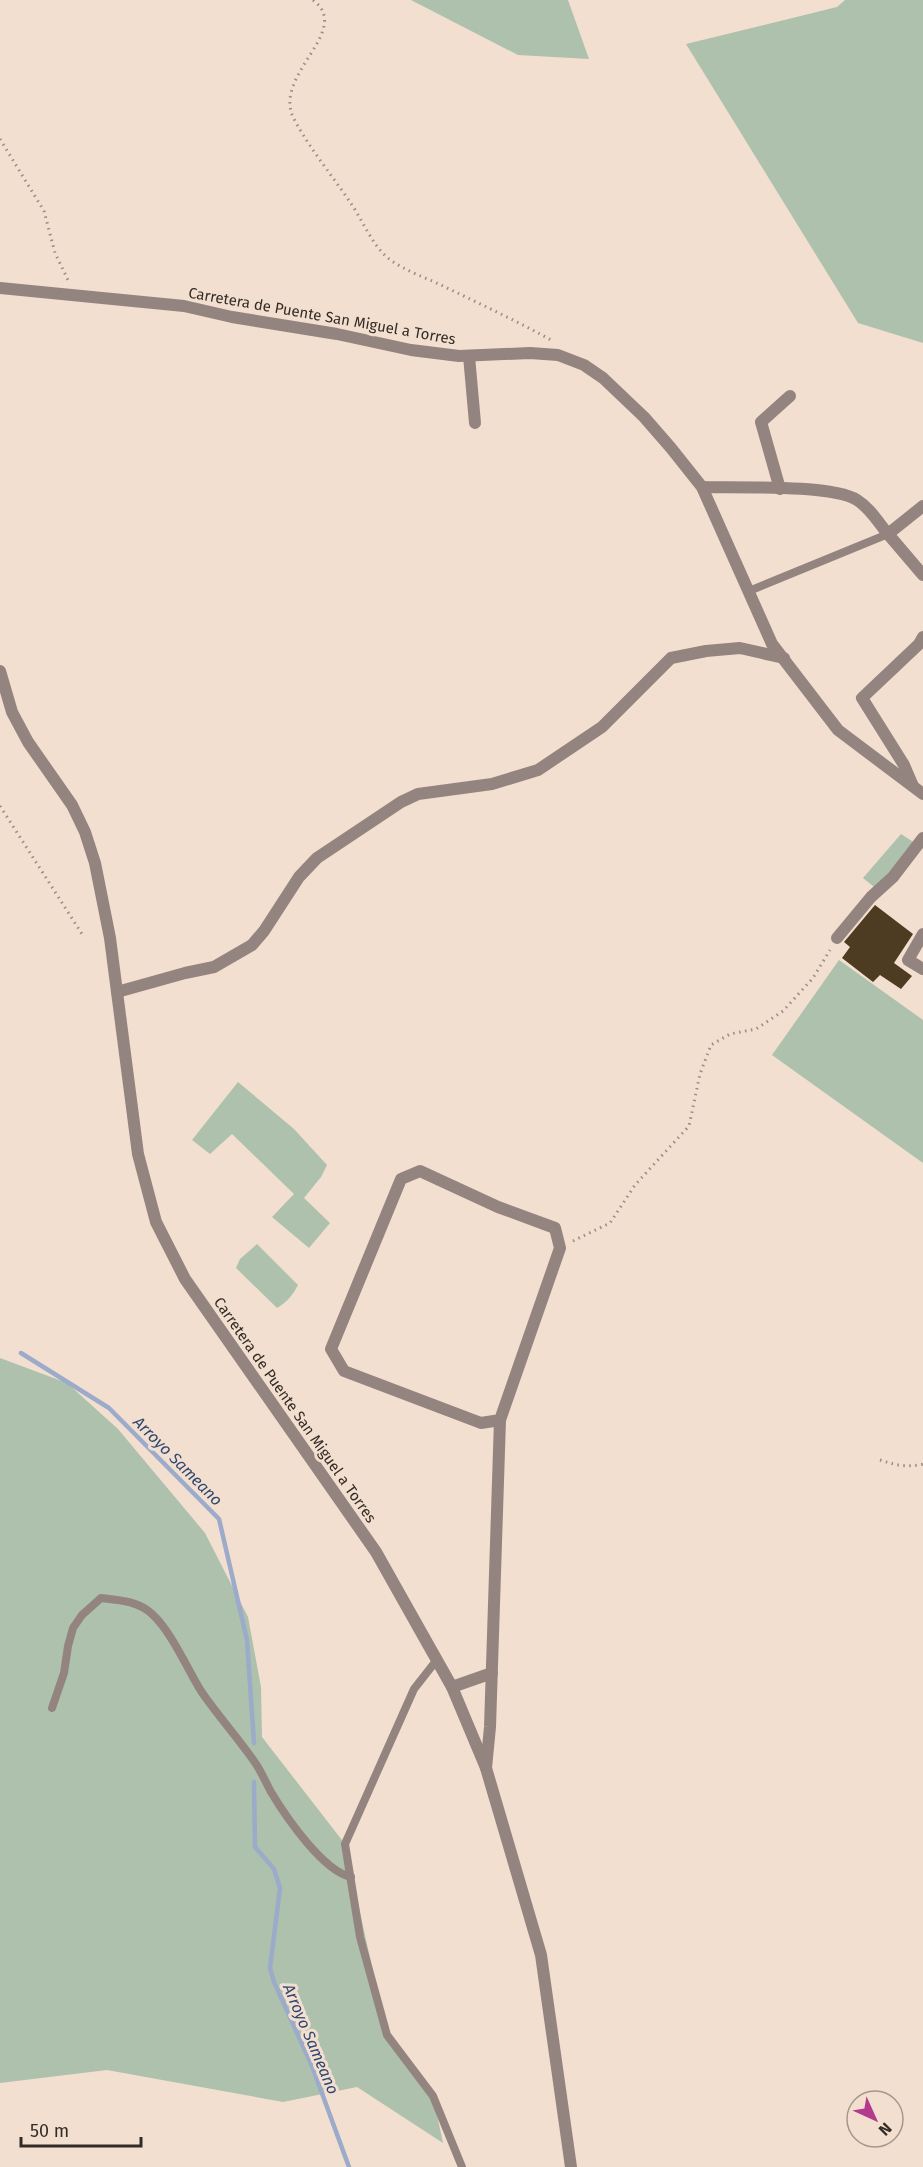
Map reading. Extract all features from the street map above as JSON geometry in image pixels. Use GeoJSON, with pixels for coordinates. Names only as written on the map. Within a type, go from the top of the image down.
{"type":"FeatureCollection","features":[{"type":"Feature","properties":{"kind":"street","name":"Carretera de Puente San Miguel a Torres"},"geometry":{"type":"LineString","coordinates":[[0,288],[184,306],[411,350],[459,356],[530,353],[558,356],[584,365],[603,378],[644,417],[702,487],[772,644],[838,730],[920,792]]}},
{"type":"Feature","properties":{"kind":"street"},"geometry":{"type":"LineString","coordinates":[[469,356],[475,423]]}},
{"type":"Feature","properties":{"kind":"street"},"geometry":{"type":"LineString","coordinates":[[780,489],[761,422],[790,396]]}},
{"type":"Feature","properties":{"kind":"street"},"geometry":{"type":"LineString","coordinates":[[702,487],[819,489],[855,499],[872,513],[923,575]]}},
{"type":"Feature","properties":{"kind":"street"},"geometry":{"type":"LineString","coordinates":[[888,534],[923,506]]}},
{"type":"Feature","properties":{"kind":"street"},"geometry":{"type":"LineString","coordinates":[[920,792],[862,698],[919,644],[923,637]]}},
{"type":"Feature","properties":{"kind":"street"},"geometry":{"type":"LineString","coordinates":[[117,992],[214,967],[252,945],[264,931],[299,877],[317,858],[401,802],[418,794],[492,784],[538,770],[602,727],[671,658],[706,651],[740,648],[784,658]]}},
{"type":"Feature","properties":{"kind":"street","name":"Carretera de Puente San Miguel a Torres"},"geometry":{"type":"LineString","coordinates":[[0,671],[12,712],[28,742],[72,805],[85,832],[95,863],[110,938],[138,1154],[156,1222],[185,1279],[376,1552],[452,1687],[486,1768],[541,1955],[571,2167]]}},
{"type":"Feature","properties":{"kind":"street"},"geometry":{"type":"LineString","coordinates":[[837,938],[871,897],[893,877],[923,838]]}},
{"type":"Feature","properties":{"kind":"street"},"geometry":{"type":"LineString","coordinates":[[923,934],[908,960],[923,969]]}},
{"type":"Feature","properties":{"kind":"street"},"geometry":{"type":"LineString","coordinates":[[486,1768],[492,1673],[500,1420],[560,1248],[555,1228],[498,1207],[420,1171],[401,1179],[331,1348],[344,1371],[480,1423],[500,1420]]}},
{"type":"Feature","properties":{"kind":"street"},"geometry":{"type":"LineString","coordinates":[[452,1687],[492,1673]]}},
{"type":"Feature","properties":{"kind":"lane"},"geometry":{"type":"LineString","coordinates":[[748,591],[888,534]]}},
{"type":"Feature","properties":{"kind":"lane"},"geometry":{"type":"LineString","coordinates":[[52,1707],[64,1673],[73,1628],[82,1615],[101,1598],[125,1600],[141,1606],[153,1614],[165,1630],[202,1693],[257,1766],[272,1794],[297,1829],[341,1875],[351,1877]]}},
{"type":"Feature","properties":{"kind":"lane"},"geometry":{"type":"LineString","coordinates":[[436,1661],[414,1689],[345,1844],[360,1937],[387,2035],[433,2096],[462,2167]]}},
{"type":"Feature","properties":{"kind":"path"},"geometry":{"type":"LineString","coordinates":[[313,0],[319,4],[324,17],[323,34],[296,77],[289,99],[292,115],[309,145],[382,253],[403,267],[498,312],[560,345]]}},
{"type":"Feature","properties":{"kind":"path"},"geometry":{"type":"LineString","coordinates":[[0,139],[44,211],[55,253],[75,295]]}},
{"type":"Feature","properties":{"kind":"path"},"geometry":{"type":"LineString","coordinates":[[0,806],[82,934]]}},
{"type":"Feature","properties":{"kind":"path"},"geometry":{"type":"LineString","coordinates":[[560,1248],[610,1223],[635,1185],[689,1126],[700,1074],[711,1045],[730,1034],[756,1029],[783,1011],[813,978],[837,938]]}},
{"type":"Feature","properties":{"kind":"path"},"geometry":{"type":"LineString","coordinates":[[880,1460],[895,1465],[914,1467],[923,1464]]}},
{"type":"Feature","properties":{"kind":"green space"},"geometry":{"type":"Polygon","coordinates":[[[411,0],[568,0],[589,59],[518,55],[411,0]]]}},
{"type":"Feature","properties":{"kind":"green space"},"geometry":{"type":"Polygon","coordinates":[[[845,0],[923,0],[923,343],[858,323],[686,44],[837,7],[845,0]]]}},
{"type":"Feature","properties":{"kind":"green space"},"geometry":{"type":"Polygon","coordinates":[[[901,834],[918,845],[878,890],[863,878],[901,834]]]}},
{"type":"Feature","properties":{"kind":"green space"},"geometry":{"type":"Polygon","coordinates":[[[839,960],[923,1020],[923,1163],[772,1055],[839,960]]]}},
{"type":"Feature","properties":{"kind":"green space"},"geometry":{"type":"Polygon","coordinates":[[[238,1082],[294,1129],[327,1165],[321,1177],[304,1198],[330,1223],[309,1248],[272,1217],[294,1194],[232,1134],[210,1154],[192,1140],[238,1082]]]}},
{"type":"Feature","properties":{"kind":"green space"},"geometry":{"type":"Polygon","coordinates":[[[257,1244],[298,1285],[289,1298],[277,1308],[236,1268],[240,1259],[257,1244]]]}},
{"type":"Feature","properties":{"kind":"green space"},"geometry":{"type":"Polygon","coordinates":[[[0,1358],[67,1383],[118,1429],[205,1533],[248,1617],[261,1687],[262,1737],[345,1844],[387,2035],[433,2096],[443,2143],[357,2087],[283,2102],[107,2070],[0,2083],[0,1358]]]}},
{"type":"Feature","properties":{"kind":"building"},"geometry":{"type":"Polygon","coordinates":[[[875,905],[913,934],[894,963],[912,976],[901,989],[880,975],[873,982],[842,958],[850,947],[844,942],[875,905]]]}},
{"type":"Feature","properties":{"kind":"waterway","name":"Arroyo Sameano"},"geometry":{"type":"LineString","coordinates":[[21,1353],[109,1408],[219,1519],[247,1640],[254,1743]]}},
{"type":"Feature","properties":{"kind":"waterway","name":"Arroyo Sameano"},"geometry":{"type":"LineString","coordinates":[[254,1782],[255,1847],[274,1869],[280,1888],[270,1968],[274,1982],[312,2066],[349,2167]]}}]}
